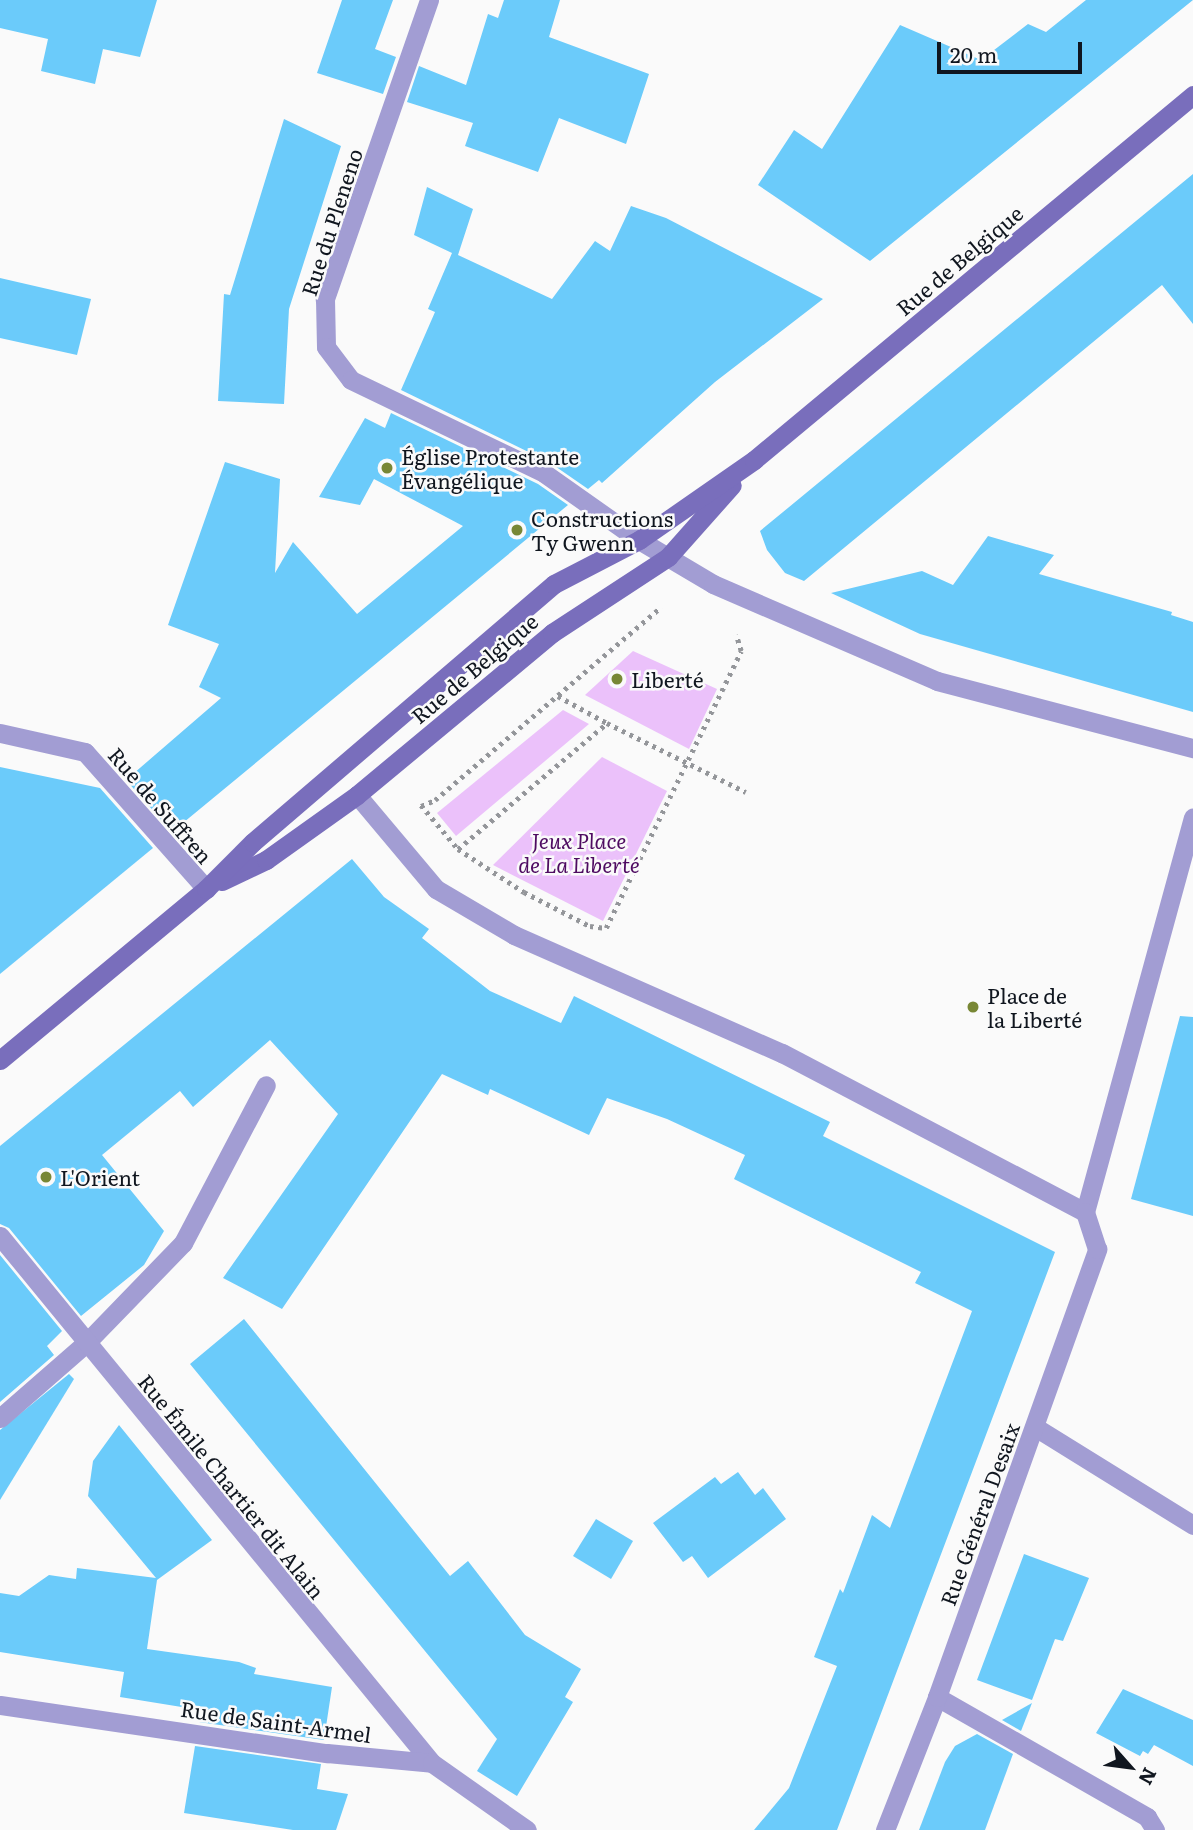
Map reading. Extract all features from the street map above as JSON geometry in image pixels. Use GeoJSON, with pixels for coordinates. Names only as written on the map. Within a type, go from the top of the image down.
{"type":"FeatureCollection","features":[{"type":"Feature","properties":{"kind":"main road","name":"Rue de Belgique"},"geometry":{"type":"LineString","coordinates":[[0,1060],[206,889],[253,842],[554,584],[639,540],[754,460],[1193,96]]}},
{"type":"Feature","properties":{"kind":"main road","name":"Rue de Belgique"},"geometry":{"type":"LineString","coordinates":[[206,889],[266,860],[357,795],[552,633],[668,557],[754,460]]}},
{"type":"Feature","properties":{"kind":"street","name":"Rue du Pleneno"},"geometry":{"type":"LineString","coordinates":[[429,0],[325,299],[326,347],[351,380],[544,473],[639,540]]}},
{"type":"Feature","properties":{"kind":"street"},"geometry":{"type":"LineString","coordinates":[[639,540],[690,571],[937,681],[1193,748]]}},
{"type":"Feature","properties":{"kind":"street","name":"Rue de Suffren"},"geometry":{"type":"LineString","coordinates":[[0,733],[85,752],[206,889]]}},
{"type":"Feature","properties":{"kind":"street"},"geometry":{"type":"LineString","coordinates":[[357,795],[436,889],[514,935],[782,1053],[1085,1212],[1193,818]]}},
{"type":"Feature","properties":{"kind":"street"},"geometry":{"type":"LineString","coordinates":[[0,1418],[86,1342],[183,1243],[266,1085]]}},
{"type":"Feature","properties":{"kind":"street","name":"Rue Général Desaix"},"geometry":{"type":"LineString","coordinates":[[885,1830],[937,1697],[1097,1248],[1085,1212]]}},
{"type":"Feature","properties":{"kind":"street","name":"Rue Émile Chartier dit Alain"},"geometry":{"type":"LineString","coordinates":[[0,1236],[432,1763]]}},
{"type":"Feature","properties":{"kind":"street"},"geometry":{"type":"LineString","coordinates":[[1035,1427],[1193,1525]]}},
{"type":"Feature","properties":{"kind":"street"},"geometry":{"type":"LineString","coordinates":[[937,1697],[1147,1817],[1155,1830]]}},
{"type":"Feature","properties":{"kind":"street","name":"Rue de Saint-Armel"},"geometry":{"type":"LineString","coordinates":[[0,1705],[327,1753],[432,1763],[518,1827]]}},
{"type":"Feature","properties":{"kind":"path"},"geometry":{"type":"LineString","coordinates":[[382,823],[435,800],[653,617],[690,571]]}},
{"type":"Feature","properties":{"kind":"path"},"geometry":{"type":"LineString","coordinates":[[421,806],[458,849],[524,892],[590,926],[606,928],[741,651],[737,636],[726,630]]}},
{"type":"Feature","properties":{"kind":"path"},"geometry":{"type":"LineString","coordinates":[[558,696],[746,792]]}},
{"type":"Feature","properties":{"kind":"path"},"geometry":{"type":"LineString","coordinates":[[458,849],[607,723]]}},
{"type":"Feature","properties":{"kind":"green space"},"geometry":{"type":"Polygon","coordinates":[[[633,651],[717,689],[689,749],[585,695],[633,651]]]}},
{"type":"Feature","properties":{"kind":"green space"},"geometry":{"type":"Polygon","coordinates":[[[563,710],[589,724],[456,836],[437,813],[563,710]]]}},
{"type":"Feature","properties":{"kind":"green space","name":"Jeux Place de La Liberté"},"geometry":{"type":"Polygon","coordinates":[[[602,757],[667,791],[603,921],[493,865],[602,757]]]}},
{"type":"Feature","properties":{"kind":"building"},"geometry":{"type":"Polygon","coordinates":[[[0,0],[157,0],[140,57],[103,49],[95,84],[41,71],[48,39],[0,28],[0,0]]]}},
{"type":"Feature","properties":{"kind":"building"},"geometry":{"type":"Polygon","coordinates":[[[342,0],[393,0],[375,49],[396,57],[383,94],[317,73],[342,0]]]}},
{"type":"Feature","properties":{"kind":"building"},"geometry":{"type":"Polygon","coordinates":[[[504,0],[560,0],[549,37],[649,74],[626,144],[559,118],[538,172],[465,146],[473,123],[407,102],[419,66],[466,85],[488,14],[498,18],[504,0]]]}},
{"type":"Feature","properties":{"kind":"building"},"geometry":{"type":"Polygon","coordinates":[[[1086,0],[1193,0],[870,261],[758,185],[794,130],[822,149],[900,25],[981,60],[1028,24],[1046,32],[1086,0]]]}},
{"type":"Feature","properties":{"kind":"building"},"geometry":{"type":"Polygon","coordinates":[[[284,119],[341,146],[289,309],[284,404],[218,401],[224,294],[230,295],[284,119]]]}},
{"type":"Feature","properties":{"kind":"building"},"geometry":{"type":"Polygon","coordinates":[[[1193,174],[1193,324],[1162,285],[804,581],[785,573],[767,550],[760,531],[1193,174]]]}},
{"type":"Feature","properties":{"kind":"building"},"geometry":{"type":"Polygon","coordinates":[[[427,187],[473,209],[458,255],[552,299],[595,241],[610,251],[631,206],[666,218],[823,299],[715,382],[602,483],[599,480],[588,489],[549,462],[401,390],[435,312],[428,309],[452,253],[414,235],[427,187]]]}},
{"type":"Feature","properties":{"kind":"building"},"geometry":{"type":"Polygon","coordinates":[[[0,278],[91,299],[77,355],[0,338],[0,278]]]}},
{"type":"Feature","properties":{"kind":"building"},"geometry":{"type":"Polygon","coordinates":[[[391,413],[538,484],[568,505],[172,832],[126,780],[221,698],[199,687],[219,644],[168,625],[225,462],[280,479],[275,573],[293,542],[357,614],[463,526],[374,479],[360,505],[319,497],[365,418],[385,428],[391,413]]]}},
{"type":"Feature","properties":{"kind":"building"},"geometry":{"type":"Polygon","coordinates":[[[988,536],[1054,555],[1039,574],[1172,612],[1171,615],[1193,622],[1193,712],[920,634],[831,593],[922,571],[953,585],[988,536]]]}},
{"type":"Feature","properties":{"kind":"building"},"geometry":{"type":"Polygon","coordinates":[[[0,767],[100,788],[153,848],[0,974],[0,767]]]}},
{"type":"Feature","properties":{"kind":"building"},"geometry":{"type":"Polygon","coordinates":[[[352,859],[384,897],[429,929],[422,938],[490,991],[561,1023],[574,996],[830,1122],[823,1136],[1055,1252],[837,1830],[754,1830],[789,1788],[837,1666],[814,1657],[840,1589],[843,1593],[872,1515],[890,1528],[972,1311],[915,1283],[921,1272],[734,1179],[745,1155],[667,1119],[607,1098],[589,1135],[490,1089],[488,1095],[442,1074],[282,1309],[223,1278],[338,1114],[270,1040],[193,1107],[180,1091],[102,1155],[164,1231],[144,1265],[81,1316],[9,1228],[0,1224],[0,1146],[352,859]]]}},
{"type":"Feature","properties":{"kind":"building"},"geometry":{"type":"Polygon","coordinates":[[[1180,1016],[1193,1017],[1193,1216],[1131,1199],[1180,1016]]]}},
{"type":"Feature","properties":{"kind":"building"},"geometry":{"type":"Polygon","coordinates":[[[0,1255],[62,1331],[47,1346],[54,1355],[0,1402],[0,1255]]]}},
{"type":"Feature","properties":{"kind":"building"},"geometry":{"type":"Polygon","coordinates":[[[244,1319],[450,1576],[468,1561],[525,1635],[581,1669],[565,1697],[573,1702],[517,1796],[477,1771],[497,1739],[190,1364],[244,1319]]]}},
{"type":"Feature","properties":{"kind":"building"},"geometry":{"type":"Polygon","coordinates":[[[69,1374],[74,1379],[0,1500],[0,1430],[69,1374]]]}},
{"type":"Feature","properties":{"kind":"building"},"geometry":{"type":"Polygon","coordinates":[[[119,1425],[212,1540],[157,1580],[147,1649],[239,1662],[256,1668],[254,1674],[332,1687],[324,1740],[199,1722],[200,1710],[120,1697],[124,1672],[0,1652],[0,1593],[19,1596],[49,1575],[76,1579],[77,1568],[156,1578],[88,1496],[93,1461],[119,1425]]]}},
{"type":"Feature","properties":{"kind":"building"},"geometry":{"type":"Polygon","coordinates":[[[738,1472],[755,1495],[763,1488],[786,1519],[708,1578],[692,1556],[683,1562],[653,1523],[715,1477],[721,1484],[738,1472]]]}},
{"type":"Feature","properties":{"kind":"building"},"geometry":{"type":"Polygon","coordinates":[[[596,1519],[633,1541],[611,1579],[573,1556],[596,1519]]]}},
{"type":"Feature","properties":{"kind":"building"},"geometry":{"type":"Polygon","coordinates":[[[1024,1554],[1089,1578],[1063,1641],[1055,1639],[1032,1700],[977,1680],[1024,1554]]]}},
{"type":"Feature","properties":{"kind":"building"},"geometry":{"type":"Polygon","coordinates":[[[1123,1689],[1193,1720],[1193,1766],[1154,1745],[1148,1754],[1143,1751],[1140,1756],[1096,1733],[1123,1689]]]}},
{"type":"Feature","properties":{"kind":"building"},"geometry":{"type":"Polygon","coordinates":[[[1032,1703],[1021,1731],[1002,1720],[1032,1703]]]}},
{"type":"Feature","properties":{"kind":"building"},"geometry":{"type":"Polygon","coordinates":[[[977,1734],[1013,1754],[985,1830],[919,1830],[945,1762],[955,1746],[977,1734]]]}},
{"type":"Feature","properties":{"kind":"building"},"geometry":{"type":"Polygon","coordinates":[[[195,1746],[321,1764],[317,1789],[348,1794],[336,1830],[293,1830],[184,1813],[195,1746]]]}},
{"type":"Feature","properties":{"kind":"place","name":"Église Protestante Évangélique"},"geometry":{"type":"Point","coordinates":[387,468]}},
{"type":"Feature","properties":{"kind":"place","name":"Constructions Ty Gwenn"},"geometry":{"type":"Point","coordinates":[517,530]}},
{"type":"Feature","properties":{"kind":"place","name":"Liberté"},"geometry":{"type":"Point","coordinates":[617,679]}},
{"type":"Feature","properties":{"kind":"place","name":"Place de la Liberté"},"geometry":{"type":"Point","coordinates":[973,1007]}},
{"type":"Feature","properties":{"kind":"place","name":"L'Orient"},"geometry":{"type":"Point","coordinates":[46,1177]}}]}
